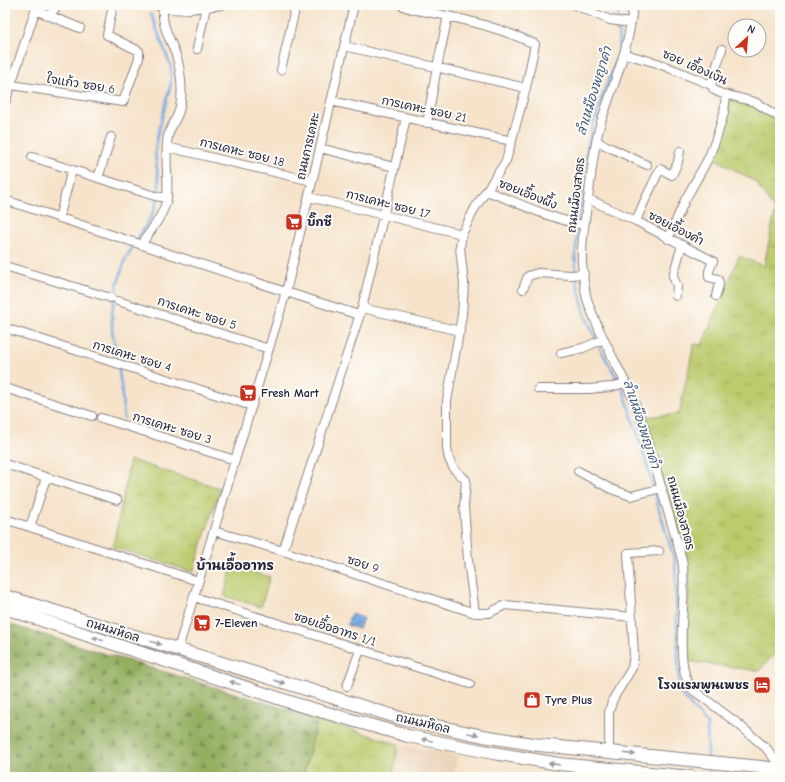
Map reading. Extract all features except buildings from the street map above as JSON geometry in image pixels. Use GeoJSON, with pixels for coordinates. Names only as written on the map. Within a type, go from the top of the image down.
{"type":"FeatureCollection","features":[{"type":"Feature","properties":{"kind":"main road","name":"ถนนมหิดล"},"geometry":{"type":"LineString","coordinates":[[5,589],[35,599],[78,620]]}},
{"type":"Feature","properties":{"kind":"main road","name":"ถนนมหิดล"},"geometry":{"type":"LineString","coordinates":[[5,596],[78,620],[178,649],[400,718],[483,736],[525,743],[780,769]]}},
{"type":"Feature","properties":{"kind":"main road","name":"ถนนมหิดล"},"geometry":{"type":"LineString","coordinates":[[5,608],[299,705],[408,736],[493,753],[559,764],[691,777]]}},
{"type":"Feature","properties":{"kind":"main road","name":"ถนนมหิดล"},"geometry":{"type":"LineString","coordinates":[[5,616],[31,625],[77,632]]}},
{"type":"Feature","properties":{"kind":"street"},"geometry":{"type":"LineString","coordinates":[[49,16],[58,5]]}},
{"type":"Feature","properties":{"kind":"street","name":"ใจแก้ว ซอย 6"},"geometry":{"type":"LineString","coordinates":[[8,84],[123,102],[140,58],[139,51],[107,35],[113,5]]}},
{"type":"Feature","properties":{"kind":"street"},"geometry":{"type":"LineString","coordinates":[[137,243],[164,209],[167,198],[167,146],[171,129],[181,106],[182,92],[179,66],[174,49],[163,24],[159,6],[184,9],[222,5]]}},
{"type":"Feature","properties":{"kind":"street"},"geometry":{"type":"LineString","coordinates":[[281,70],[296,5]]}},
{"type":"Feature","properties":{"kind":"street","name":"ถนนการเคหะ"},"geometry":{"type":"LineString","coordinates":[[178,649],[286,292],[354,5]]}},
{"type":"Feature","properties":{"kind":"street"},"geometry":{"type":"LineString","coordinates":[[401,5],[448,16],[517,36],[535,44],[526,88],[506,161],[475,208],[462,234],[460,247],[464,284],[460,331],[447,401],[447,449],[449,460],[454,469],[466,480],[464,507],[468,560],[475,613]]}},
{"type":"Feature","properties":{"kind":"street"},"geometry":{"type":"LineString","coordinates":[[575,5],[610,20],[628,23]]}},
{"type":"Feature","properties":{"kind":"street","name":"ถนนเมืองสาตร"},"geometry":{"type":"LineString","coordinates":[[632,5],[628,23],[625,54],[596,141],[588,199],[579,224],[582,263],[581,274],[587,298],[602,340],[620,384],[632,397],[651,449],[659,489],[682,562],[684,598],[682,634],[684,669],[688,684],[693,690],[737,723],[766,748],[780,766]]}},
{"type":"Feature","properties":{"kind":"street"},"geometry":{"type":"LineString","coordinates":[[197,49],[206,7]]}},
{"type":"Feature","properties":{"kind":"street"},"geometry":{"type":"LineString","coordinates":[[5,103],[8,84],[36,8],[49,16],[80,28]]}},
{"type":"Feature","properties":{"kind":"street"},"geometry":{"type":"LineString","coordinates":[[427,123],[448,16]]}},
{"type":"Feature","properties":{"kind":"street"},"geometry":{"type":"LineString","coordinates":[[344,46],[526,88]]}},
{"type":"Feature","properties":{"kind":"street"},"geometry":{"type":"LineString","coordinates":[[711,85],[722,49]]}},
{"type":"Feature","properties":{"kind":"street","name":"ซอย เอื้องเงิน"},"geometry":{"type":"LineString","coordinates":[[625,54],[657,63],[711,85],[714,90],[726,95],[755,102],[780,118]]}},
{"type":"Feature","properties":{"kind":"street"},"geometry":{"type":"LineString","coordinates":[[668,239],[684,200],[705,164],[716,139],[724,113],[726,95]]}},
{"type":"Feature","properties":{"kind":"street","name":"การเคหะ ซอย 21"},"geometry":{"type":"LineString","coordinates":[[331,101],[512,141]]}},
{"type":"Feature","properties":{"kind":"street"},"geometry":{"type":"LineString","coordinates":[[283,551],[360,312],[406,118]]}},
{"type":"Feature","properties":{"kind":"street"},"geometry":{"type":"LineString","coordinates":[[98,178],[111,137]]}},
{"type":"Feature","properties":{"kind":"street"},"geometry":{"type":"LineString","coordinates":[[596,141],[647,165]]}},
{"type":"Feature","properties":{"kind":"street","name":"การเคหะ ซอย 18"},"geometry":{"type":"LineString","coordinates":[[167,146],[312,182]]}},
{"type":"Feature","properties":{"kind":"street"},"geometry":{"type":"LineString","coordinates":[[320,148],[394,167]]}},
{"type":"Feature","properties":{"kind":"street"},"geometry":{"type":"LineString","coordinates":[[636,221],[660,170],[672,175],[678,162],[680,151]]}},
{"type":"Feature","properties":{"kind":"street"},"geometry":{"type":"LineString","coordinates":[[32,157],[155,196],[167,198]]}},
{"type":"Feature","properties":{"kind":"street"},"geometry":{"type":"LineString","coordinates":[[59,218],[72,170]]}},
{"type":"Feature","properties":{"kind":"street","name":"ซอยเอื้องผื้ง"},"geometry":{"type":"LineString","coordinates":[[487,190],[555,218],[579,224]]}},
{"type":"Feature","properties":{"kind":"street","name":"การเคหะ ซอย 17"},"geometry":{"type":"LineString","coordinates":[[309,197],[462,234]]}},
{"type":"Feature","properties":{"kind":"street","name":"ซอยเอื้องคำ"},"geometry":{"type":"LineString","coordinates":[[588,199],[636,221],[712,261],[709,277],[718,279],[719,284],[716,296]]}},
{"type":"Feature","properties":{"kind":"street"},"geometry":{"type":"LineString","coordinates":[[5,200],[286,292],[360,312],[460,331]]}},
{"type":"Feature","properties":{"kind":"street"},"geometry":{"type":"LineString","coordinates":[[676,296],[677,286],[673,276],[682,245]]}},
{"type":"Feature","properties":{"kind":"street","name":"การเคหะ ซอย 5"},"geometry":{"type":"LineString","coordinates":[[5,266],[269,349]]}},
{"type":"Feature","properties":{"kind":"street"},"geometry":{"type":"LineString","coordinates":[[522,289],[528,276],[538,273],[570,275],[581,274]]}},
{"type":"Feature","properties":{"kind":"street","name":"การเคหะ ซอย 4"},"geometry":{"type":"LineString","coordinates":[[5,328],[252,406]]}},
{"type":"Feature","properties":{"kind":"street"},"geometry":{"type":"LineString","coordinates":[[561,353],[583,348],[602,340]]}},
{"type":"Feature","properties":{"kind":"street"},"geometry":{"type":"LineString","coordinates":[[538,389],[589,388],[620,384]]}},
{"type":"Feature","properties":{"kind":"street"},"geometry":{"type":"LineString","coordinates":[[5,388],[92,416]]}},
{"type":"Feature","properties":{"kind":"street","name":"การเคหะ ซอย 3"},"geometry":{"type":"LineString","coordinates":[[101,418],[235,460]]}},
{"type":"Feature","properties":{"kind":"street"},"geometry":{"type":"LineString","coordinates":[[5,464],[117,500]]}},
{"type":"Feature","properties":{"kind":"street"},"geometry":{"type":"LineString","coordinates":[[578,471],[610,489],[631,496],[659,489]]}},
{"type":"Feature","properties":{"kind":"street"},"geometry":{"type":"LineString","coordinates":[[30,527],[46,478]]}},
{"type":"Feature","properties":{"kind":"street"},"geometry":{"type":"LineString","coordinates":[[5,519],[198,581]]}},
{"type":"Feature","properties":{"kind":"street","name":"ซอย 9"},"geometry":{"type":"LineString","coordinates":[[214,531],[283,551],[475,613],[489,613],[505,605],[632,617]]}},
{"type":"Feature","properties":{"kind":"street"},"geometry":{"type":"LineString","coordinates":[[609,752],[609,712],[613,699],[632,668],[634,655],[628,553],[659,551]]}},
{"type":"Feature","properties":{"kind":"street","name":"ซอยเอื้ออาทร 1/1"},"geometry":{"type":"LineString","coordinates":[[194,597],[470,684]]}},
{"type":"Feature","properties":{"kind":"street"},"geometry":{"type":"LineString","coordinates":[[347,686],[360,650]]}},
{"type":"Feature","properties":{"kind":"shaded area"},"geometry":{"type":"Polygon","coordinates":[[[398,744],[459,756],[452,777],[393,777],[398,744]]]}},
{"type":"Feature","properties":{"kind":"green space"},"geometry":{"type":"Polygon","coordinates":[[[729,98],[755,105],[780,122],[780,647],[759,671],[686,661],[689,585],[688,560],[643,417],[679,414],[694,344],[702,345],[739,256],[764,266],[775,211],[756,182],[712,157],[723,132],[729,98]]]}},
{"type":"Feature","properties":{"kind":"green space"},"geometry":{"type":"Polygon","coordinates":[[[130,460],[220,488],[193,572],[113,547],[130,460]]]}},
{"type":"Feature","properties":{"kind":"green space"},"geometry":{"type":"Polygon","coordinates":[[[232,566],[270,577],[261,607],[224,596],[232,566]]]}},
{"type":"Feature","properties":{"kind":"green space"},"geometry":{"type":"Polygon","coordinates":[[[5,623],[318,719],[303,777],[5,777],[5,623]]]}},
{"type":"Feature","properties":{"kind":"green space"},"geometry":{"type":"Polygon","coordinates":[[[318,719],[398,744],[393,777],[303,777],[318,719]]]}},
{"type":"Feature","properties":{"kind":"water"},"geometry":{"type":"Polygon","coordinates":[[[351,614],[363,618],[359,629],[347,625],[351,614]]]}},
{"type":"Feature","properties":{"kind":"waterway","name":"ลำเหมืองพญาคำ"},"geometry":{"type":"LineString","coordinates":[[618,5],[619,52],[593,123],[587,150],[575,256],[577,282],[585,315],[601,350],[623,389],[647,464],[675,561],[679,692],[707,724],[708,758]]}},
{"type":"Feature","properties":{"kind":"waterway"},"geometry":{"type":"LineString","coordinates":[[117,361],[112,330],[112,313],[117,286],[125,260],[153,213],[158,199],[159,185],[155,152],[157,137],[171,83],[171,67],[151,14]]}},
{"type":"Feature","properties":{"kind":"waterway"},"geometry":{"type":"LineString","coordinates":[[118,365],[124,418]]}},
{"type":"Feature","properties":{"kind":"waterway","name":"ลำเหมืองพญาคำ"},"geometry":{"type":"LineString","coordinates":[[709,765],[709,777]]}},
{"type":"Feature","properties":{"kind":"place","name":"บิ๊กซี"},"geometry":{"type":"Point","coordinates":[294,222]}},
{"type":"Feature","properties":{"kind":"place","name":"Fresh Mart"},"geometry":{"type":"Point","coordinates":[248,393]}},
{"type":"Feature","properties":{"kind":"place","name":"7-Eleven"},"geometry":{"type":"Point","coordinates":[202,623]}},
{"type":"Feature","properties":{"kind":"place","name":"โรงแรมพูนเพชร"},"geometry":{"type":"Point","coordinates":[762,685]}},
{"type":"Feature","properties":{"kind":"place","name":"Tyre Plus"},"geometry":{"type":"Point","coordinates":[532,700]}},
{"type":"Feature","properties":{"kind":"district","name":"บ้านเอื้ออาทร"},"geometry":{"type":"Point","coordinates":[235,565]}}]}
